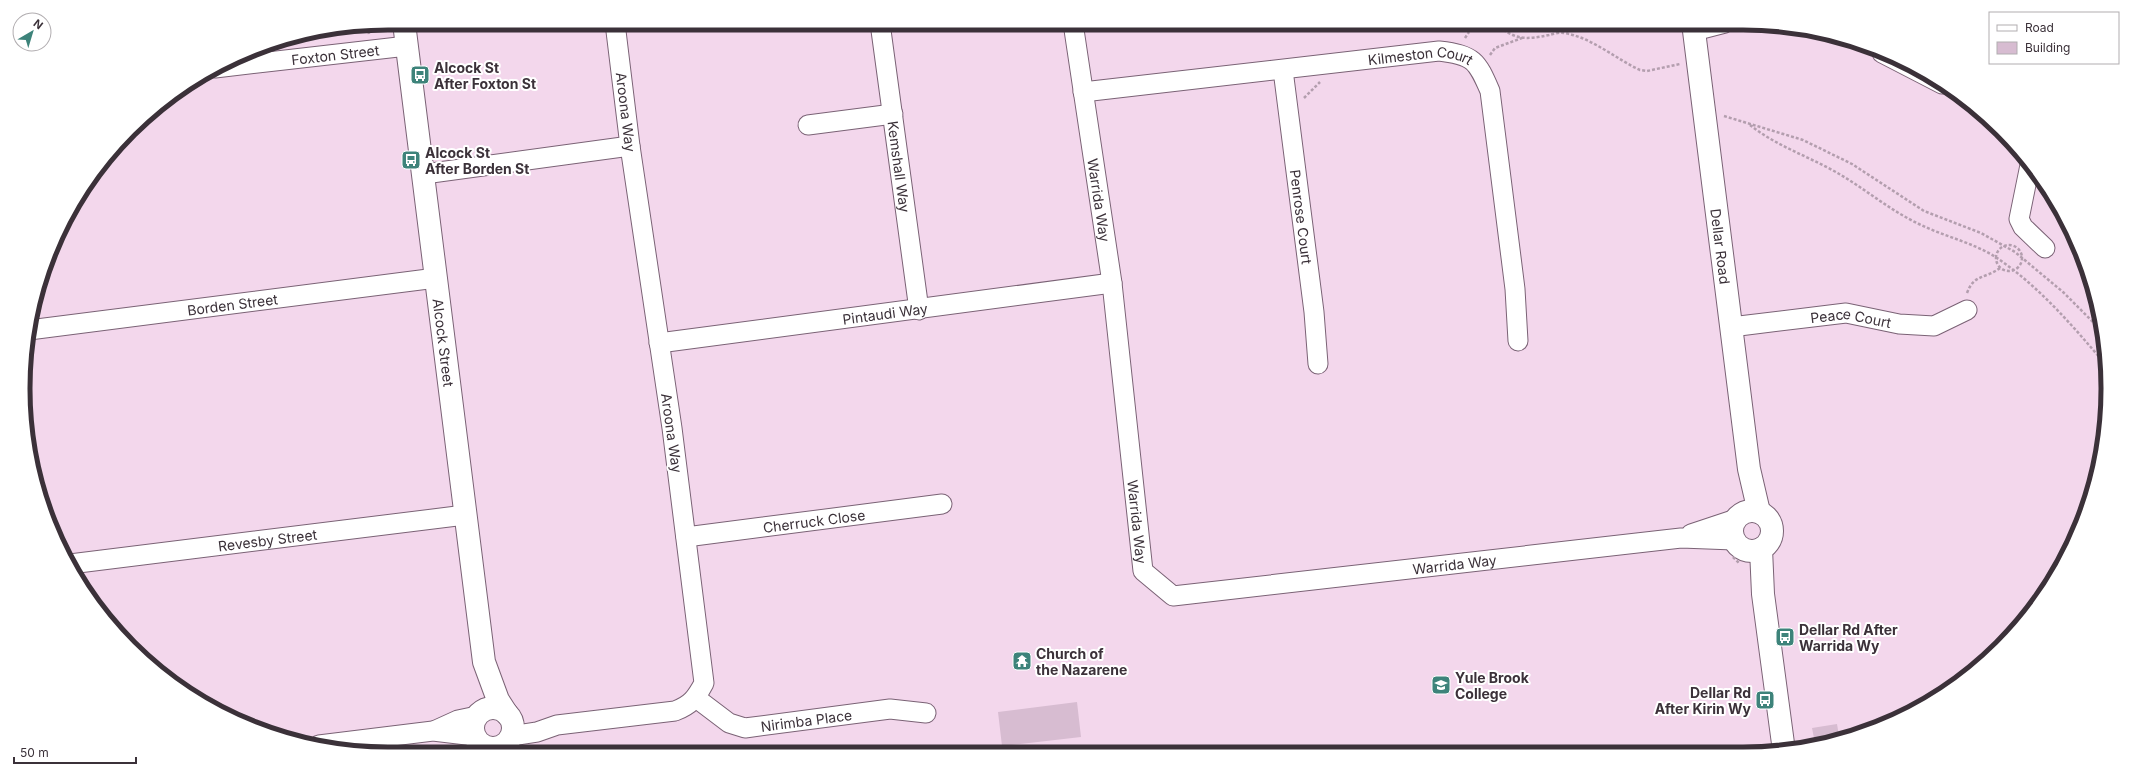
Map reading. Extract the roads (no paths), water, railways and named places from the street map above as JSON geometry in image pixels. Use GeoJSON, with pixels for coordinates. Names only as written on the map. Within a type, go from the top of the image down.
{"type":"FeatureCollection","features":[{"type":"Feature","properties":{"kind":"main road","name":"Alcock Street"},"geometry":{"type":"LineString","coordinates":[[405,30],[484,662],[481,734]]}},
{"type":"Feature","properties":{"kind":"main road","name":"Dellar Road"},"geometry":{"type":"LineString","coordinates":[[1693,30],[1749,470],[1746,531],[1763,594],[1783,745]]}},
{"type":"Feature","properties":{"kind":"main road","name":"Alcock Street"},"geometry":{"type":"LineString","coordinates":[[484,662],[510,732]]}},
{"type":"Feature","properties":{"kind":"main road"},"geometry":{"type":"LineString","coordinates":[[497,708],[510,732],[503,745],[481,734],[486,709],[497,708]]}},
{"type":"Feature","properties":{"kind":"street","name":"Aroona Way"},"geometry":{"type":"LineString","coordinates":[[616,30],[630,146],[686,537],[704,683],[696,698]]}},
{"type":"Feature","properties":{"kind":"street","name":"Kemshall Way"},"geometry":{"type":"LineString","coordinates":[[881,30],[919,310]]}},
{"type":"Feature","properties":{"kind":"street","name":"Warrida Way"},"geometry":{"type":"LineString","coordinates":[[1074,30],[1112,282],[1143,571],[1173,596],[1746,531]]}},
{"type":"Feature","properties":{"kind":"street","name":"Foxton Street"},"geometry":{"type":"LineString","coordinates":[[232,66],[407,46]]}},
{"type":"Feature","properties":{"kind":"street","name":"Kilmeston Court"},"geometry":{"type":"LineString","coordinates":[[1083,92],[1439,51],[1466,56],[1480,68],[1490,91],[1515,289],[1518,341]]}},
{"type":"Feature","properties":{"kind":"street","name":"Penrose Court"},"geometry":{"type":"LineString","coordinates":[[1283,70],[1314,312],[1318,364]]}},
{"type":"Feature","properties":{"kind":"street"},"geometry":{"type":"LineString","coordinates":[[808,125],[893,114]]}},
{"type":"Feature","properties":{"kind":"street"},"geometry":{"type":"LineString","coordinates":[[424,174],[630,146]]}},
{"type":"Feature","properties":{"kind":"street"},"geometry":{"type":"LineString","coordinates":[[2029,172],[2019,219],[2023,227],[2045,248]]}},
{"type":"Feature","properties":{"kind":"street","name":"Borden Street"},"geometry":{"type":"LineString","coordinates":[[35,329],[436,278]]}},
{"type":"Feature","properties":{"kind":"street","name":"Pintaudi Way"},"geometry":{"type":"LineString","coordinates":[[659,343],[919,310],[1112,282]]}},
{"type":"Feature","properties":{"kind":"street","name":"Peace Court"},"geometry":{"type":"LineString","coordinates":[[1731,327],[1846,314],[1899,324],[1934,326],[1968,310]]}},
{"type":"Feature","properties":{"kind":"street","name":"Cherruck Close"},"geometry":{"type":"LineString","coordinates":[[686,537],[942,504]]}},
{"type":"Feature","properties":{"kind":"street","name":"Revesby Street"},"geometry":{"type":"LineString","coordinates":[[76,563],[465,515]]}},
{"type":"Feature","properties":{"kind":"street"},"geometry":{"type":"LineString","coordinates":[[510,732],[675,711],[686,706],[696,698]]}},
{"type":"Feature","properties":{"kind":"street","name":"Nirimba Place"},"geometry":{"type":"LineString","coordinates":[[696,698],[729,723],[745,728],[890,709],[926,713]]}},
{"type":"Feature","properties":{"kind":"street"},"geometry":{"type":"LineString","coordinates":[[336,743],[432,731],[458,720],[481,734]]}},
{"type":"Feature","properties":{"kind":"place","name":"Alcock St After Foxton St"},"geometry":{"type":"Point","coordinates":[420,75]}},
{"type":"Feature","properties":{"kind":"place","name":"Alcock St After Borden St"},"geometry":{"type":"Point","coordinates":[411,160]}},
{"type":"Feature","properties":{"kind":"place","name":"Dellar Rd After Warrida Wy"},"geometry":{"type":"Point","coordinates":[1785,637]}},
{"type":"Feature","properties":{"kind":"place","name":"Church of the Nazarene"},"geometry":{"type":"Point","coordinates":[1022,661]}},
{"type":"Feature","properties":{"kind":"place","name":"Yule Brook College"},"geometry":{"type":"Point","coordinates":[1441,685]}},
{"type":"Feature","properties":{"kind":"place","name":"Dellar Rd After Kirin Wy"},"geometry":{"type":"Point","coordinates":[1765,700]}}]}
